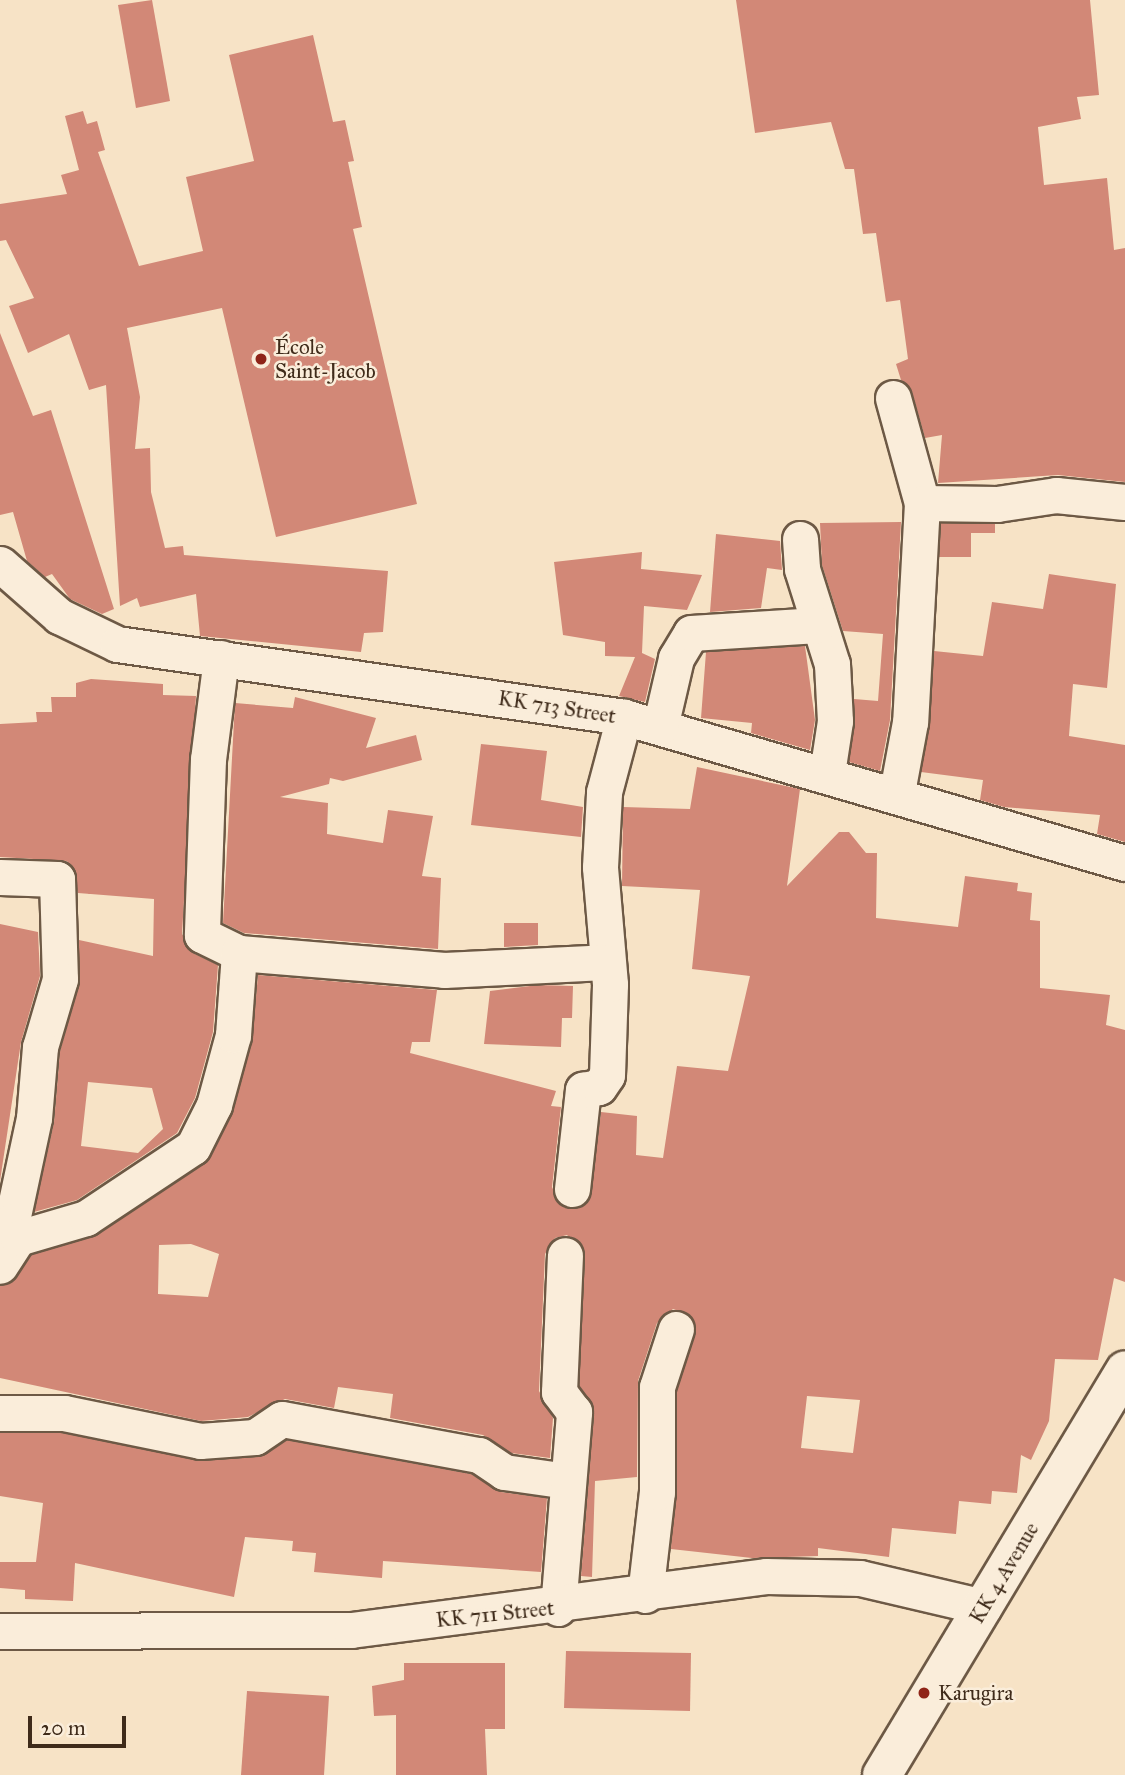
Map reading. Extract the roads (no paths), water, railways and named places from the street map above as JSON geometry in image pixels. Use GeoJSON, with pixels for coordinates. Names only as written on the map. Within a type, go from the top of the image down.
{"type":"FeatureCollection","features":[{"type":"Feature","properties":{"kind":"main road","name":"KK 4 Avenue"},"geometry":{"type":"LineString","coordinates":[[882,1775],[1125,1370]]}},
{"type":"Feature","properties":{"kind":"street"},"geometry":{"type":"LineString","coordinates":[[894,398],[922,503],[910,722],[897,792]]}},
{"type":"Feature","properties":{"kind":"street"},"geometry":{"type":"LineString","coordinates":[[922,503],[997,503],[1056,495],[1125,502]]}},
{"type":"Feature","properties":{"kind":"street"},"geometry":{"type":"LineString","coordinates":[[800,540],[818,625],[832,664],[835,721],[827,773]]}},
{"type":"Feature","properties":{"kind":"street","name":"KK 713 Street"},"geometry":{"type":"LineString","coordinates":[[0,564],[86,634],[221,658],[624,717],[897,792],[1125,863]]}},
{"type":"Feature","properties":{"kind":"street"},"geometry":{"type":"LineString","coordinates":[[660,727],[676,658],[691,633],[818,625]]}},
{"type":"Feature","properties":{"kind":"street"},"geometry":{"type":"LineString","coordinates":[[221,658],[207,772],[202,935],[239,953],[444,970],[605,962]]}},
{"type":"Feature","properties":{"kind":"street"},"geometry":{"type":"LineString","coordinates":[[572,1189],[583,1090],[599,1087],[607,1075],[611,1031],[600,867],[604,792],[624,717]]}},
{"type":"Feature","properties":{"kind":"street"},"geometry":{"type":"LineString","coordinates":[[0,877],[57,879],[59,886],[60,979],[40,1047],[34,1118],[12,1221],[9,1252],[86,1218],[193,1147],[214,1105],[233,1035],[239,953]]}},
{"type":"Feature","properties":{"kind":"street"},"geometry":{"type":"LineString","coordinates":[[558,1608],[574,1412],[559,1392],[565,1255]]}},
{"type":"Feature","properties":{"kind":"street"},"geometry":{"type":"LineString","coordinates":[[645,1595],[657,1492],[657,1387],[676,1329]]}},
{"type":"Feature","properties":{"kind":"street"},"geometry":{"type":"LineString","coordinates":[[0,1413],[64,1413],[200,1441],[255,1437],[282,1419],[479,1455],[504,1472],[568,1480]]}},
{"type":"Feature","properties":{"kind":"street","name":"KK 711 Street"},"geometry":{"type":"LineString","coordinates":[[0,1631],[351,1630],[558,1608],[766,1576],[860,1578],[984,1607]]}},
{"type":"Feature","properties":{"kind":"place","name":"École Saint-Jacob"},"geometry":{"type":"Point","coordinates":[261,359]}},
{"type":"Feature","properties":{"kind":"place","name":"Karugira"},"geometry":{"type":"Point","coordinates":[924,1693]}}]}
